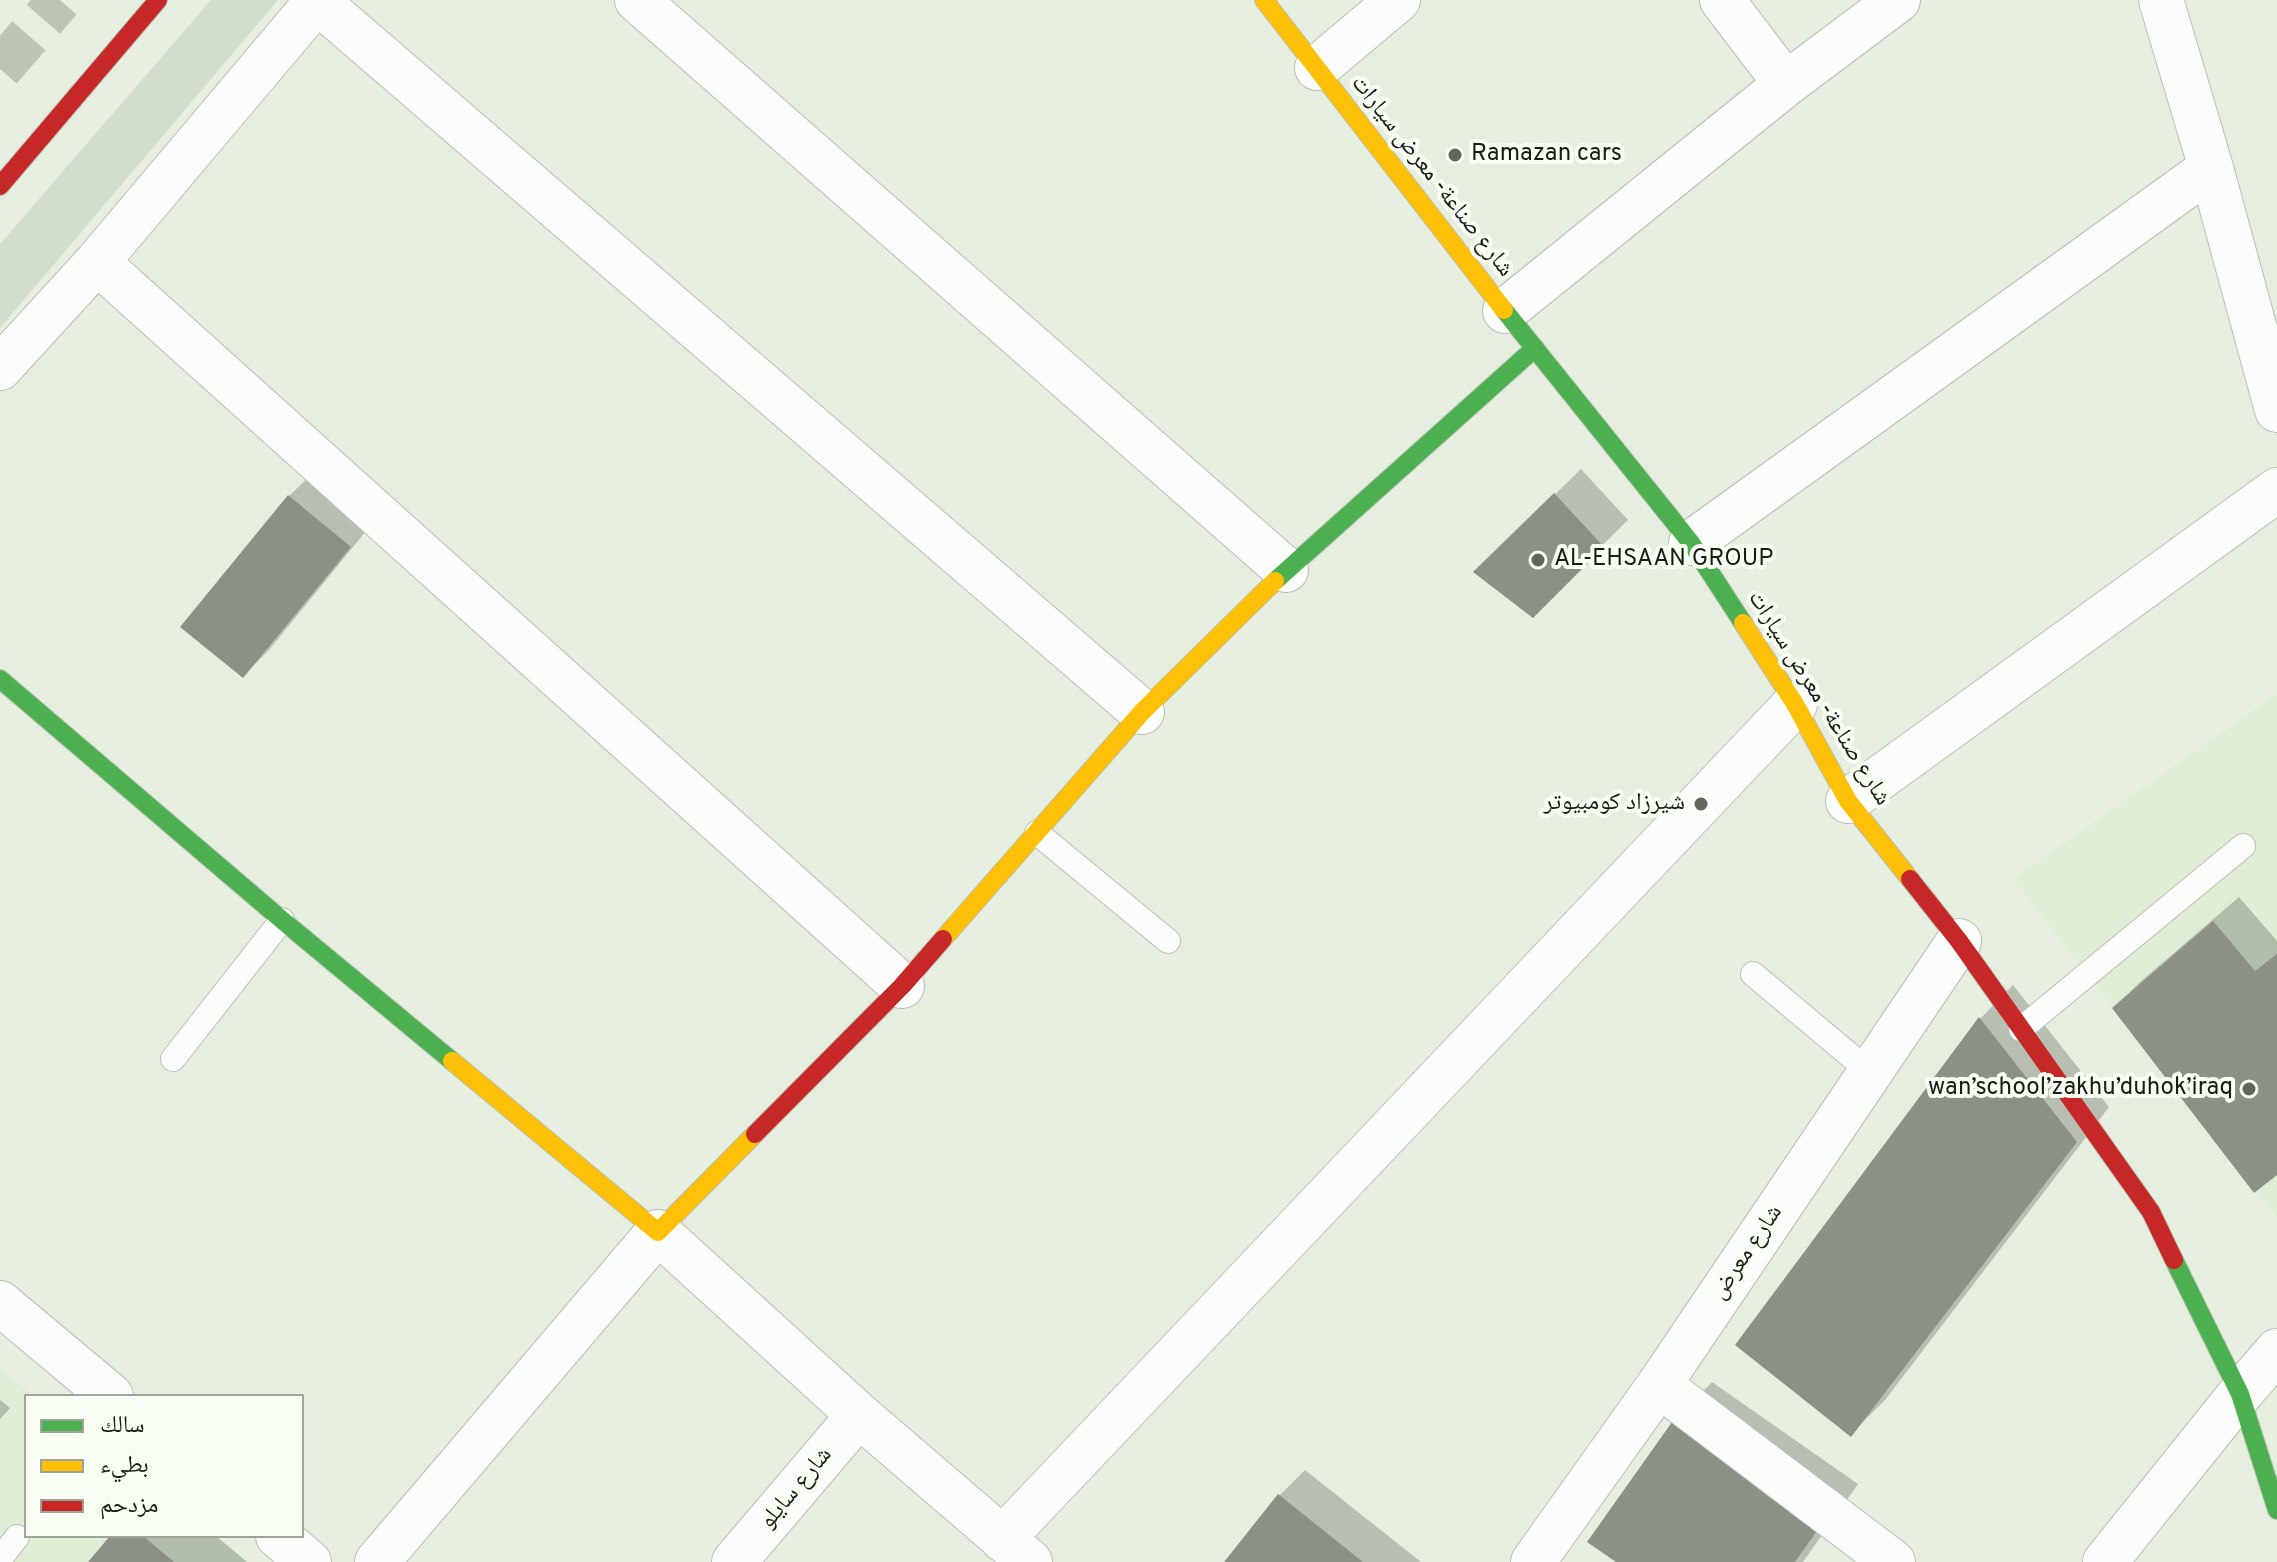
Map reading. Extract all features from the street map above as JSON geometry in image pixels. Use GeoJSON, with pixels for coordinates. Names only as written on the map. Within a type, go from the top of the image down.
{"type":"FeatureCollection","features":[{"type":"Feature","properties":{"kind":"main road"},"geometry":{"type":"LineString","coordinates":[[0,186],[158,0]]}},
{"type":"Feature","properties":{"kind":"main road","name":"شارع صناعة- معرض سيارات"},"geometry":{"type":"LineString","coordinates":[[1264,0],[1505,311],[1691,543],[1795,704],[1848,801],[1959,941],[2151,1212],[2240,1394],[2277,1510]]}},
{"type":"Feature","properties":{"kind":"main road"},"geometry":{"type":"LineString","coordinates":[[0,165],[35,146]]}},
{"type":"Feature","properties":{"kind":"main road"},"geometry":{"type":"LineString","coordinates":[[0,679],[282,920],[658,1232],[902,986],[1142,712],[1286,570],[1535,348]]}},
{"type":"Feature","properties":{"kind":"street"},"geometry":{"type":"LineString","coordinates":[[637,0],[1286,570]]}},
{"type":"Feature","properties":{"kind":"street"},"geometry":{"type":"LineString","coordinates":[[1317,68],[1398,0]]}},
{"type":"Feature","properties":{"kind":"street"},"geometry":{"type":"LineString","coordinates":[[1722,0],[1786,84]]}},
{"type":"Feature","properties":{"kind":"street"},"geometry":{"type":"LineString","coordinates":[[1505,311],[1786,84],[1898,0]]}},
{"type":"Feature","properties":{"kind":"street"},"geometry":{"type":"LineString","coordinates":[[2161,0],[2277,410]]}},
{"type":"Feature","properties":{"kind":"street"},"geometry":{"type":"LineString","coordinates":[[0,368],[97,262],[317,1],[1142,712]]}},
{"type":"Feature","properties":{"kind":"street"},"geometry":{"type":"LineString","coordinates":[[1691,543],[2211,168]]}},
{"type":"Feature","properties":{"kind":"street"},"geometry":{"type":"LineString","coordinates":[[97,262],[902,986]]}},
{"type":"Feature","properties":{"kind":"street"},"geometry":{"type":"LineString","coordinates":[[1848,801],[2277,490]]}},
{"type":"Feature","properties":{"kind":"street"},"geometry":{"type":"LineString","coordinates":[[377,1562],[658,1232],[859,1415],[1016,1550],[1795,704]]}},
{"type":"Feature","properties":{"kind":"street","name":"شارع معرض"},"geometry":{"type":"LineString","coordinates":[[1533,1562],[1659,1385],[1959,941]]}},
{"type":"Feature","properties":{"kind":"street"},"geometry":{"type":"LineString","coordinates":[[0,1303],[109,1394]]}},
{"type":"Feature","properties":{"kind":"street"},"geometry":{"type":"LineString","coordinates":[[2105,1562],[2277,1351]]}},
{"type":"Feature","properties":{"kind":"street"},"geometry":{"type":"LineString","coordinates":[[1659,1385],[1893,1562]]}},
{"type":"Feature","properties":{"kind":"street","name":"شارع سايلو"},"geometry":{"type":"LineString","coordinates":[[734,1562],[859,1415]]}},
{"type":"Feature","properties":{"kind":"street"},"geometry":{"type":"LineString","coordinates":[[280,1538],[309,1562]]}},
{"type":"Feature","properties":{"kind":"lane"},"geometry":{"type":"LineString","coordinates":[[1037,833],[1168,941]]}},
{"type":"Feature","properties":{"kind":"lane"},"geometry":{"type":"LineString","coordinates":[[2021,1029],[2243,846]]}},
{"type":"Feature","properties":{"kind":"lane"},"geometry":{"type":"LineString","coordinates":[[173,1059],[282,920]]}},
{"type":"Feature","properties":{"kind":"lane"},"geometry":{"type":"LineString","coordinates":[[1753,974],[1871,1073]]}},
{"type":"Feature","properties":{"kind":"lane"},"geometry":{"type":"LineString","coordinates":[[0,1559],[17,1537]]}},
{"type":"Feature","properties":{"kind":"shaded area"},"geometry":{"type":"Polygon","coordinates":[[[211,0],[278,0],[0,328],[0,244],[211,0]]]}},
{"type":"Feature","properties":{"kind":"shaded area"},"geometry":{"type":"Polygon","coordinates":[[[2277,694],[2277,1218],[2013,879],[2277,694]]]}},
{"type":"Feature","properties":{"kind":"shaded area"},"geometry":{"type":"Polygon","coordinates":[[[0,1369],[32,1394],[24,1394],[24,1538],[219,1538],[249,1562],[0,1562],[0,1369]]]}},
{"type":"Feature","properties":{"kind":"building","name":"AL-EHSAAN GROUP"},"geometry":{"type":"Polygon","coordinates":[[[1554,493],[1604,547],[1533,618],[1473,572],[1554,493]]]}},
{"type":"Feature","properties":{"kind":"building"},"geometry":{"type":"Polygon","coordinates":[[[288,495],[351,547],[243,678],[180,627],[288,495]]]}},
{"type":"Feature","properties":{"kind":"building"},"geometry":{"type":"Polygon","coordinates":[[[2213,921],[2255,971],[2277,954],[2277,1175],[2254,1193],[2112,1008],[2213,921]]]}},
{"type":"Feature","properties":{"kind":"building"},"geometry":{"type":"Polygon","coordinates":[[[1979,1017],[2077,1142],[1851,1437],[1735,1345],[1979,1017]]]}},
{"type":"Feature","properties":{"kind":"building"},"geometry":{"type":"Polygon","coordinates":[[[1677,1415],[1826,1518],[1795,1562],[1616,1562],[1587,1542],[1677,1415]]]}},
{"type":"Feature","properties":{"kind":"building"},"geometry":{"type":"Polygon","coordinates":[[[1278,1494],[1363,1562],[1224,1562],[1278,1494]]]}},
{"type":"Feature","properties":{"kind":"building"},"geometry":{"type":"Polygon","coordinates":[[[108,1538],[145,1538],[174,1562],[88,1562],[108,1538]]]}},
{"type":"Feature","properties":{"kind":"tunnel"},"geometry":{"type":"LineString","coordinates":[[0,69],[60,0]]}},
{"type":"Feature","properties":{"kind":"traffic: fast"},"geometry":{"type":"LineString","coordinates":[[1504,310],[1691,543],[1743,623]]}},
{"type":"Feature","properties":{"kind":"traffic: fast"},"geometry":{"type":"LineString","coordinates":[[1275,581],[1535,348]]}},
{"type":"Feature","properties":{"kind":"traffic: fast"},"geometry":{"type":"LineString","coordinates":[[0,679],[452,1061]]}},
{"type":"Feature","properties":{"kind":"traffic: fast"},"geometry":{"type":"LineString","coordinates":[[2174,1260],[2240,1394],[2277,1510]]}},
{"type":"Feature","properties":{"kind":"traffic: slow"},"geometry":{"type":"LineString","coordinates":[[1264,0],[1504,310]]}},
{"type":"Feature","properties":{"kind":"traffic: slow"},"geometry":{"type":"LineString","coordinates":[[943,939],[1142,712],[1275,581]]}},
{"type":"Feature","properties":{"kind":"traffic: slow"},"geometry":{"type":"LineString","coordinates":[[1743,623],[1795,704],[1848,801],[1910,879]]}},
{"type":"Feature","properties":{"kind":"traffic: slow"},"geometry":{"type":"LineString","coordinates":[[452,1061],[658,1232],[755,1134]]}},
{"type":"Feature","properties":{"kind":"traffic: jam"},"geometry":{"type":"LineString","coordinates":[[0,186],[158,0]]}},
{"type":"Feature","properties":{"kind":"traffic: jam"},"geometry":{"type":"LineString","coordinates":[[1910,879],[1959,941],[2151,1212],[2174,1260]]}},
{"type":"Feature","properties":{"kind":"traffic: jam"},"geometry":{"type":"LineString","coordinates":[[755,1134],[902,986],[943,939]]}},
{"type":"Feature","properties":{"kind":"place","name":"Ramazan cars"},"geometry":{"type":"Point","coordinates":[1455,155]}},
{"type":"Feature","properties":{"kind":"place","name":"AL-EHSAAN GROUP"},"geometry":{"type":"Point","coordinates":[1538,560]}},
{"type":"Feature","properties":{"kind":"place","name":"شيرزاد كومبيوتر"},"geometry":{"type":"Point","coordinates":[1701,804]}},
{"type":"Feature","properties":{"kind":"place","name":"wan’school’zakhu’duhok’iraq"},"geometry":{"type":"Point","coordinates":[2249,1089]}}]}
